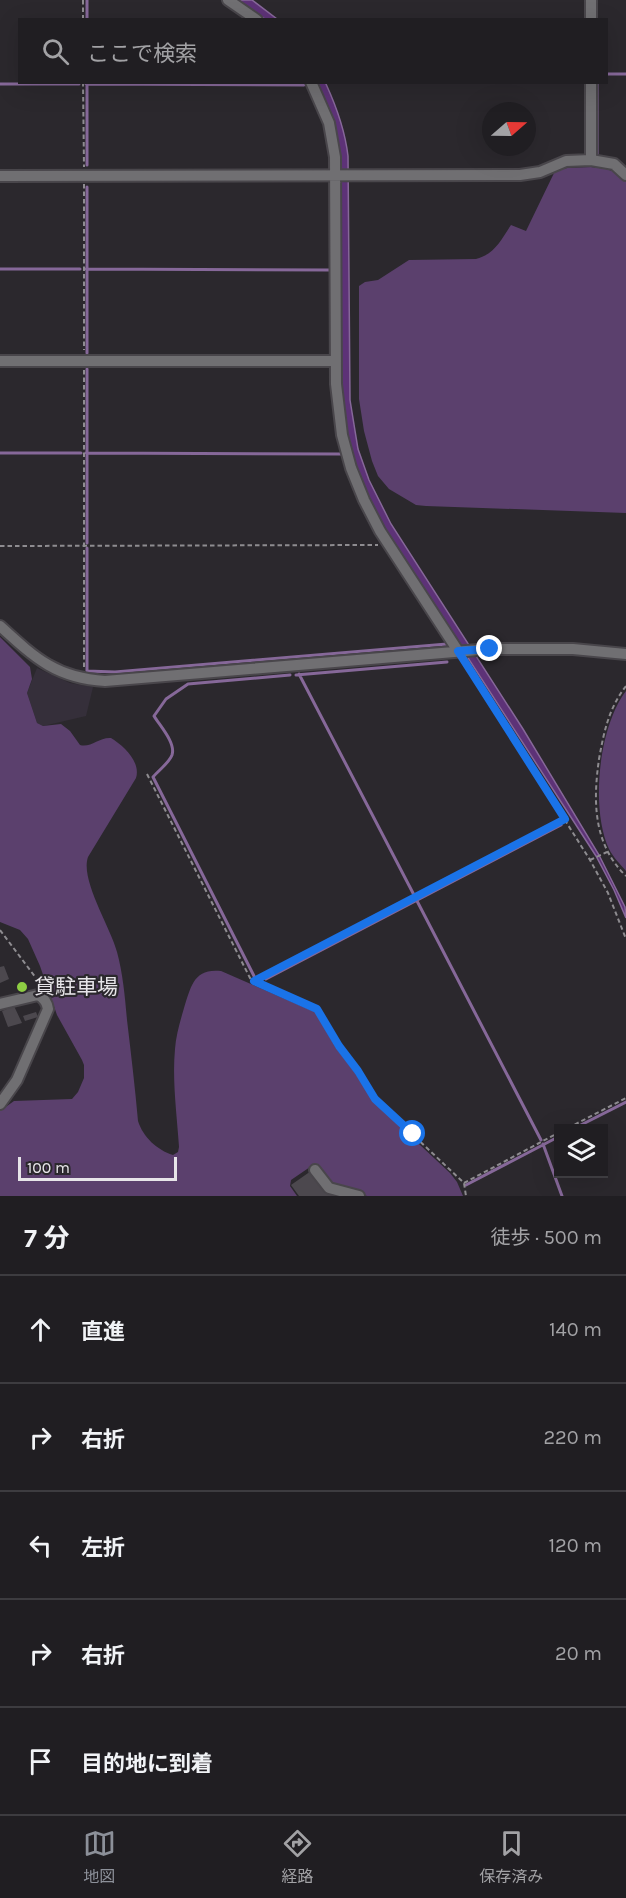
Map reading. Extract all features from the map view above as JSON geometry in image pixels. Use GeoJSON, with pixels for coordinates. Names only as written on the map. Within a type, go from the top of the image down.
{"type":"FeatureCollection","features":[{"type":"Feature","properties":{"kind":"street"},"geometry":{"type":"LineString","coordinates":[[228,0],[254,18]]}},
{"type":"Feature","properties":{"kind":"street"},"geometry":{"type":"LineString","coordinates":[[591,0],[591,18]]}},
{"type":"Feature","properties":{"kind":"street"},"geometry":{"type":"LineString","coordinates":[[312,84],[333,140],[341,176],[336,361],[337,401],[346,452],[364,500],[390,545],[460,651]]}},
{"type":"Feature","properties":{"kind":"street"},"geometry":{"type":"LineString","coordinates":[[591,84],[591,160]]}},
{"type":"Feature","properties":{"kind":"street"},"geometry":{"type":"LineString","coordinates":[[0,176],[520,176],[540,172],[566,161],[591,160],[614,164],[626,175]]}},
{"type":"Feature","properties":{"kind":"street"},"geometry":{"type":"LineString","coordinates":[[0,361],[336,361]]}},
{"type":"Feature","properties":{"kind":"street"},"geometry":{"type":"LineString","coordinates":[[0,626],[41,662],[62,672],[84,678],[116,680],[475,650],[545,648],[626,654]]}},
{"type":"Feature","properties":{"kind":"street"},"geometry":{"type":"LineString","coordinates":[[0,1004],[38,995],[47,1003],[48,1009],[17,1080],[0,1104]]}},
{"type":"Feature","properties":{"kind":"street"},"geometry":{"type":"LineString","coordinates":[[315,1170],[329,1188],[359,1196]]}},
{"type":"Feature","properties":{"kind":"path"},"geometry":{"type":"LineString","coordinates":[[83,0],[83,18]]}},
{"type":"Feature","properties":{"kind":"path"},"geometry":{"type":"LineString","coordinates":[[83,84],[84,678]]}},
{"type":"Feature","properties":{"kind":"path"},"geometry":{"type":"LineString","coordinates":[[0,546],[390,545]]}},
{"type":"Feature","properties":{"kind":"path"},"geometry":{"type":"LineString","coordinates":[[460,651],[592,859],[626,939]]}},
{"type":"Feature","properties":{"kind":"path"},"geometry":{"type":"LineString","coordinates":[[626,686],[616,699],[606,723],[596,783],[597,818],[605,852],[626,876]]}},
{"type":"Feature","properties":{"kind":"path"},"geometry":{"type":"LineString","coordinates":[[147,774],[250,978],[317,1009],[375,1099],[464,1183],[466,1196]]}},
{"type":"Feature","properties":{"kind":"path"},"geometry":{"type":"LineString","coordinates":[[254,981],[565,819]]}},
{"type":"Feature","properties":{"kind":"path"},"geometry":{"type":"LineString","coordinates":[[592,859],[605,852]]}},
{"type":"Feature","properties":{"kind":"path"},"geometry":{"type":"LineString","coordinates":[[0,930],[40,982],[44,990],[43,998]]}},
{"type":"Feature","properties":{"kind":"path"},"geometry":{"type":"LineString","coordinates":[[576,1124],[626,1098]]}},
{"type":"Feature","properties":{"kind":"path"},"geometry":{"type":"LineString","coordinates":[[464,1183],[554,1135]]}},
{"type":"Feature","properties":{"kind":"shaded area"},"geometry":{"type":"Polygon","coordinates":[[[237,0],[252,0],[276,18],[264,18],[237,0]]]}},
{"type":"Feature","properties":{"kind":"shaded area"},"geometry":{"type":"Polygon","coordinates":[[[316,84],[326,84],[330,93],[347,146],[350,400],[358,449],[369,480],[391,524],[523,729],[599,855],[625,907],[626,918],[596,856],[384,528],[368,498],[356,467],[347,434],[341,384],[340,156],[333,121],[316,84]]]}},
{"type":"Feature","properties":{"kind":"shaded area"},"geometry":{"type":"Polygon","coordinates":[[[591,167],[606,169],[626,180],[626,513],[416,505],[389,489],[378,476],[364,431],[359,399],[359,286],[365,282],[378,280],[409,260],[483,257],[497,246],[511,225],[526,231],[555,171],[591,167]]]}},
{"type":"Feature","properties":{"kind":"shaded area"},"geometry":{"type":"Polygon","coordinates":[[[0,637],[30,667],[32,679],[27,693],[37,723],[43,726],[61,724],[70,731],[80,745],[84,746],[111,738],[126,750],[136,766],[136,778],[88,857],[87,867],[92,890],[119,960],[125,994],[138,1121],[147,1137],[167,1153],[173,1155],[178,1152],[174,1073],[178,1028],[195,980],[205,972],[221,971],[315,1012],[336,1048],[373,1101],[450,1173],[463,1196],[367,1196],[331,1185],[313,1167],[310,1167],[291,1180],[290,1186],[297,1196],[0,1196],[0,1111],[14,1101],[72,1099],[84,1078],[84,1065],[57,1015],[28,939],[20,930],[0,922],[0,637]]]}},
{"type":"Feature","properties":{"kind":"shaded area"},"geometry":{"type":"Polygon","coordinates":[[[37,668],[70,683],[93,687],[86,716],[43,726],[37,723],[27,693],[37,668]]]}},
{"type":"Feature","properties":{"kind":"shaded area"},"geometry":{"type":"Polygon","coordinates":[[[626,691],[626,871],[609,849],[603,832],[599,790],[600,768],[609,725],[626,691]]]}},
{"type":"Feature","properties":{"kind":"building"},"geometry":{"type":"Polygon","coordinates":[[[4,966],[9,979],[0,983],[0,967],[4,966]]]}},
{"type":"Feature","properties":{"kind":"building"},"geometry":{"type":"Polygon","coordinates":[[[14,1006],[22,1023],[8,1027],[2,1011],[14,1006]]]}},
{"type":"Feature","properties":{"kind":"building"},"geometry":{"type":"Polygon","coordinates":[[[36,1012],[38,1017],[25,1021],[23,1016],[36,1012]]]}},
{"type":"Feature","properties":{"kind":"building"},"geometry":{"type":"Polygon","coordinates":[[[311,1171],[339,1196],[299,1196],[291,1185],[311,1171]]]}},
{"type":"Feature","properties":{"kind":"waterway"},"geometry":{"type":"LineString","coordinates":[[87,0],[87,18]]}},
{"type":"Feature","properties":{"kind":"waterway"},"geometry":{"type":"LineString","coordinates":[[596,0],[596,18]]}},
{"type":"Feature","properties":{"kind":"waterway"},"geometry":{"type":"LineString","coordinates":[[608,74],[626,74]]}},
{"type":"Feature","properties":{"kind":"waterway"},"geometry":{"type":"LineString","coordinates":[[0,84],[79,84]]}},
{"type":"Feature","properties":{"kind":"waterway"},"geometry":{"type":"LineString","coordinates":[[86,84],[304,85]]}},
{"type":"Feature","properties":{"kind":"waterway"},"geometry":{"type":"LineString","coordinates":[[87,84],[87,165]]}},
{"type":"Feature","properties":{"kind":"waterway"},"geometry":{"type":"LineString","coordinates":[[597,84],[597,154]]}},
{"type":"Feature","properties":{"kind":"waterway"},"geometry":{"type":"LineString","coordinates":[[87,187],[87,353]]}},
{"type":"Feature","properties":{"kind":"waterway"},"geometry":{"type":"LineString","coordinates":[[0,269],[80,269]]}},
{"type":"Feature","properties":{"kind":"waterway"},"geometry":{"type":"LineString","coordinates":[[86,269],[330,270]]}},
{"type":"Feature","properties":{"kind":"waterway"},"geometry":{"type":"LineString","coordinates":[[87,369],[87,543]]}},
{"type":"Feature","properties":{"kind":"waterway"},"geometry":{"type":"LineString","coordinates":[[0,453],[81,453]]}},
{"type":"Feature","properties":{"kind":"waterway"},"geometry":{"type":"LineString","coordinates":[[86,453],[341,454]]}},
{"type":"Feature","properties":{"kind":"waterway"},"geometry":{"type":"LineString","coordinates":[[87,548],[87,671],[115,672],[447,644]]}},
{"type":"Feature","properties":{"kind":"waterway"},"geometry":{"type":"LineString","coordinates":[[296,675],[447,662]]}},
{"type":"Feature","properties":{"kind":"waterway"},"geometry":{"type":"LineString","coordinates":[[299,674],[414,895]]}},
{"type":"Feature","properties":{"kind":"waterway"},"geometry":{"type":"LineString","coordinates":[[254,976],[153,777],[168,761],[173,750],[170,740],[154,716],[166,699],[188,684],[290,675]]}},
{"type":"Feature","properties":{"kind":"waterway"},"geometry":{"type":"LineString","coordinates":[[266,979],[561,825]]}},
{"type":"Feature","properties":{"kind":"waterway"},"geometry":{"type":"LineString","coordinates":[[416,899],[541,1140]]}},
{"type":"Feature","properties":{"kind":"waterway"},"geometry":{"type":"LineString","coordinates":[[583,1124],[626,1102]]}},
{"type":"Feature","properties":{"kind":"waterway"},"geometry":{"type":"LineString","coordinates":[[466,1185],[554,1139]]}},
{"type":"Feature","properties":{"kind":"waterway"},"geometry":{"type":"LineString","coordinates":[[543,1144],[562,1196]]}},
{"type":"Feature","properties":{"kind":"place","name":"貸駐車場"},"geometry":{"type":"Point","coordinates":[22,987]}},
{"type":"Feature","properties":{"kind":"route"},"geometry":{"type":"LineString","coordinates":[[413,1134],[375,1099],[317,1009],[254,981],[565,819],[458,651],[490,649]]}}]}
